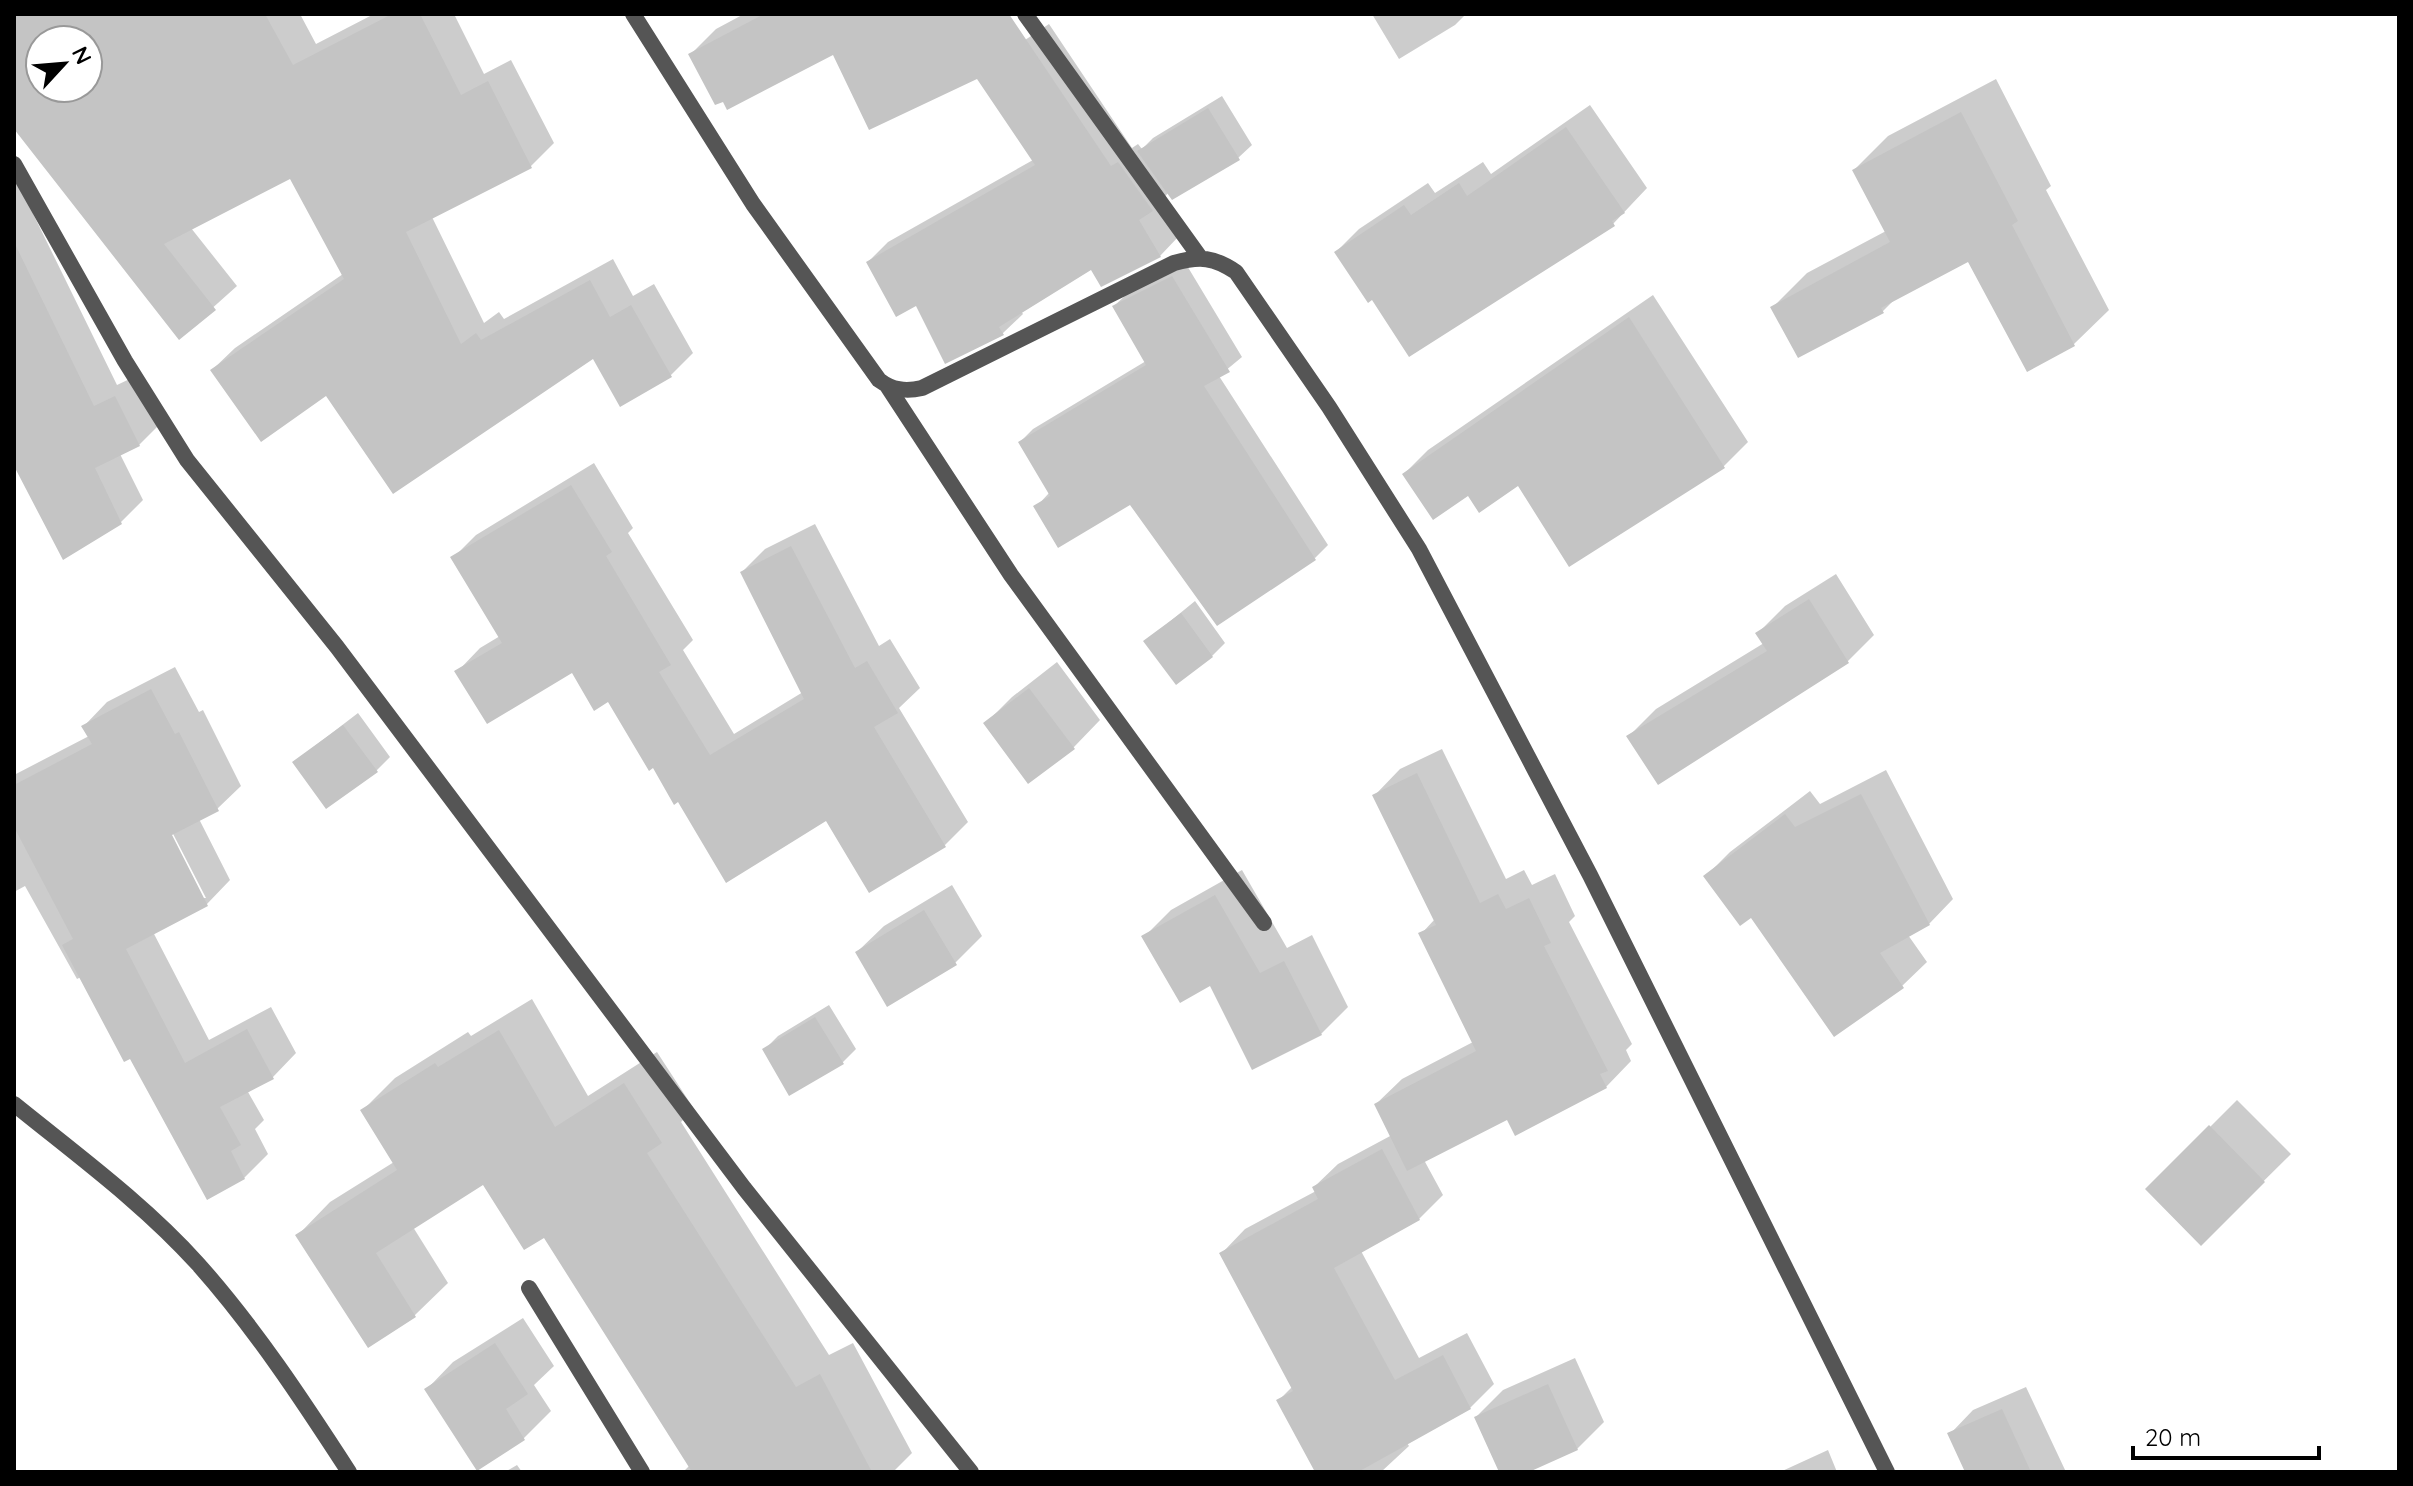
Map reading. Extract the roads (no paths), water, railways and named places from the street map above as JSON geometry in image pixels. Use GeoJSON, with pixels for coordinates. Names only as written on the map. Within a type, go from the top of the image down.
{"type":"FeatureCollection","features":[{"type":"Feature","properties":{"kind":"street"},"geometry":{"type":"LineString","coordinates":[[633,14],[753,204],[879,380],[888,387],[1011,575],[1264,923]]}},
{"type":"Feature","properties":{"kind":"street"},"geometry":{"type":"LineString","coordinates":[[1025,14],[1199,256]]}},
{"type":"Feature","properties":{"kind":"street"},"geometry":{"type":"LineString","coordinates":[[14,164],[125,361],[187,460],[337,647],[744,1188],[971,1472]]}},
{"type":"Feature","properties":{"kind":"street"},"geometry":{"type":"LineString","coordinates":[[888,387],[912,391],[922,388],[1174,263],[1199,256],[1219,260],[1236,272],[1329,407],[1419,549],[1590,875],[1887,1472]]}},
{"type":"Feature","properties":{"kind":"street"},"geometry":{"type":"LineString","coordinates":[[14,1104],[135,1203],[198,1264],[261,1343],[349,1472]]}},
{"type":"Feature","properties":{"kind":"street"},"geometry":{"type":"LineString","coordinates":[[529,1288],[642,1472]]}}]}
